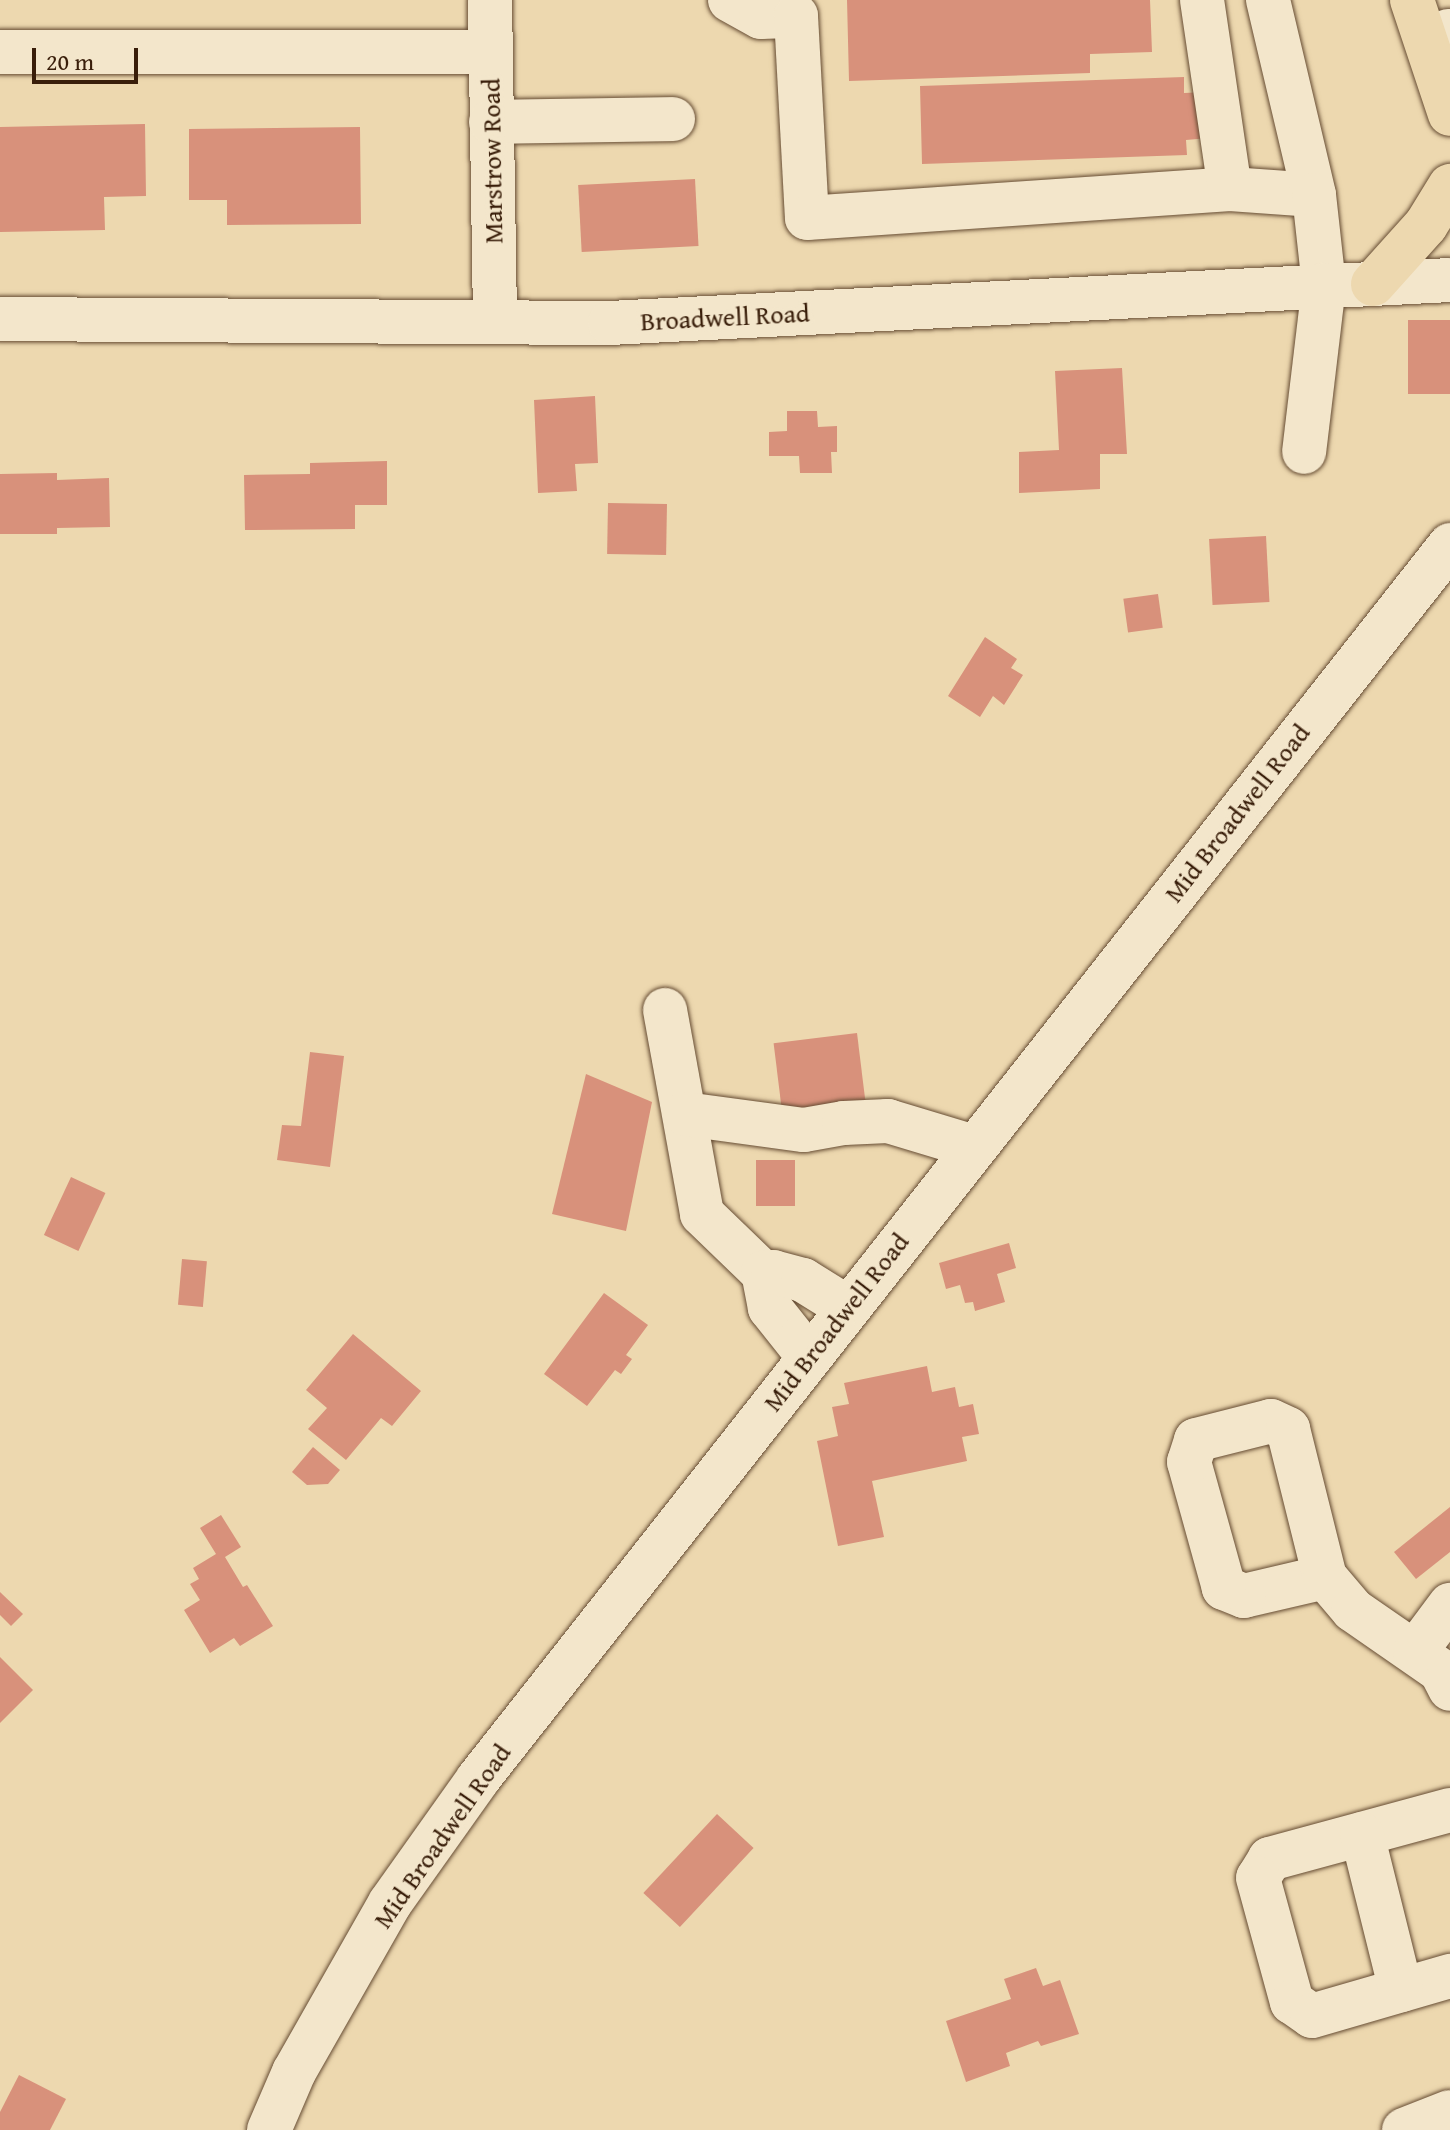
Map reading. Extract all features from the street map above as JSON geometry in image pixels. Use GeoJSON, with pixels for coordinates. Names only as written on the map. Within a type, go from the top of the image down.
{"type":"FeatureCollection","features":[{"type":"Feature","properties":{"kind":"main road"},"geometry":{"type":"LineString","coordinates":[[1412,0],[1450,114]]}},
{"type":"Feature","properties":{"kind":"main road"},"geometry":{"type":"LineString","coordinates":[[1373,284],[1426,225],[1450,186]]}},
{"type":"Feature","properties":{"kind":"street","name":"Marstrow Road"},"geometry":{"type":"LineString","coordinates":[[490,0],[495,322]]}},
{"type":"Feature","properties":{"kind":"street"},"geometry":{"type":"LineString","coordinates":[[730,0],[761,17],[796,16],[807,218],[1230,189],[1314,195]]}},
{"type":"Feature","properties":{"kind":"street"},"geometry":{"type":"LineString","coordinates":[[1202,0],[1230,189]]}},
{"type":"Feature","properties":{"kind":"street"},"geometry":{"type":"LineString","coordinates":[[1268,0],[1314,195],[1324,285],[1304,452]]}},
{"type":"Feature","properties":{"kind":"street"},"geometry":{"type":"LineString","coordinates":[[0,52],[491,52]]}},
{"type":"Feature","properties":{"kind":"street"},"geometry":{"type":"LineString","coordinates":[[491,122],[673,119]]}},
{"type":"Feature","properties":{"kind":"street","name":"Broadwell Road"},"geometry":{"type":"LineString","coordinates":[[0,319],[682,320],[1450,280]]}},
{"type":"Feature","properties":{"kind":"street","name":"Mid Broadwell Road"},"geometry":{"type":"LineString","coordinates":[[269,2130],[294,2072],[390,1903],[478,1779],[1450,545]]}},
{"type":"Feature","properties":{"kind":"street"},"geometry":{"type":"LineString","coordinates":[[665,1010],[702,1214],[763,1273],[770,1308],[809,1357]]}},
{"type":"Feature","properties":{"kind":"street"},"geometry":{"type":"LineString","coordinates":[[685,1114],[804,1130],[844,1123],[888,1121],[974,1147]]}},
{"type":"Feature","properties":{"kind":"street"},"geometry":{"type":"LineString","coordinates":[[763,1273],[773,1272],[803,1280],[848,1308]]}},
{"type":"Feature","properties":{"kind":"street"},"geometry":{"type":"LineString","coordinates":[[1325,1577],[1353,1610],[1441,1671],[1450,1689]]}},
{"type":"Feature","properties":{"kind":"street"},"geometry":{"type":"LineString","coordinates":[[1415,1652],[1450,1605]]}},
{"type":"Feature","properties":{"kind":"street"},"geometry":{"type":"LineString","coordinates":[[1450,1810],[1270,1859],[1258,1878],[1292,2002],[1312,2016],[1450,1976]]}},
{"type":"Feature","properties":{"kind":"street"},"geometry":{"type":"LineString","coordinates":[[1362,1834],[1401,1990]]}},
{"type":"Feature","properties":{"kind":"street"},"geometry":{"type":"LineString","coordinates":[[1404,2130],[1450,2112]]}},
{"type":"Feature","properties":{"kind":"building"},"geometry":{"type":"Polygon","coordinates":[[[847,0],[1150,0],[1152,52],[1090,54],[1090,73],[849,81],[847,0]]]}},
{"type":"Feature","properties":{"kind":"building"},"geometry":{"type":"Polygon","coordinates":[[[1184,77],[1184,93],[1207,92],[1209,138],[1186,140],[1187,155],[922,164],[920,86],[1184,77]]]}},
{"type":"Feature","properties":{"kind":"building"},"geometry":{"type":"Polygon","coordinates":[[[145,124],[146,196],[104,197],[105,230],[0,232],[0,127],[145,124]]]}},
{"type":"Feature","properties":{"kind":"building"},"geometry":{"type":"Polygon","coordinates":[[[360,127],[361,224],[227,225],[227,200],[189,200],[189,129],[360,127]]]}},
{"type":"Feature","properties":{"kind":"building"},"geometry":{"type":"Polygon","coordinates":[[[695,179],[699,246],[582,252],[578,185],[695,179]]]}},
{"type":"Feature","properties":{"kind":"building"},"geometry":{"type":"Polygon","coordinates":[[[1408,320],[1450,320],[1450,394],[1408,394],[1408,320]]]}},
{"type":"Feature","properties":{"kind":"building"},"geometry":{"type":"Polygon","coordinates":[[[1122,368],[1127,454],[1100,454],[1100,489],[1019,493],[1019,452],[1059,450],[1055,371],[1122,368]]]}},
{"type":"Feature","properties":{"kind":"building"},"geometry":{"type":"Polygon","coordinates":[[[595,396],[598,463],[575,464],[577,491],[538,493],[534,400],[595,396]]]}},
{"type":"Feature","properties":{"kind":"building"},"geometry":{"type":"Polygon","coordinates":[[[787,411],[817,411],[818,427],[837,426],[837,452],[831,452],[832,473],[800,473],[799,456],[769,456],[769,432],[787,431],[787,411]]]}},
{"type":"Feature","properties":{"kind":"building"},"geometry":{"type":"Polygon","coordinates":[[[387,461],[387,505],[355,505],[355,529],[245,530],[244,475],[310,474],[310,463],[387,461]]]}},
{"type":"Feature","properties":{"kind":"building"},"geometry":{"type":"Polygon","coordinates":[[[57,473],[57,480],[109,478],[110,527],[57,528],[57,534],[0,534],[0,474],[57,473]]]}},
{"type":"Feature","properties":{"kind":"building"},"geometry":{"type":"Polygon","coordinates":[[[608,503],[667,504],[666,555],[607,554],[608,503]]]}},
{"type":"Feature","properties":{"kind":"building"},"geometry":{"type":"Polygon","coordinates":[[[1266,536],[1269,602],[1213,605],[1209,539],[1266,536]]]}},
{"type":"Feature","properties":{"kind":"building"},"geometry":{"type":"Polygon","coordinates":[[[1158,594],[1163,628],[1128,633],[1123,599],[1158,594]]]}},
{"type":"Feature","properties":{"kind":"building"},"geometry":{"type":"Polygon","coordinates":[[[985,637],[1017,659],[1011,668],[1023,675],[1004,705],[993,696],[980,717],[948,696],[985,637]]]}},
{"type":"Feature","properties":{"kind":"building"},"geometry":{"type":"Polygon","coordinates":[[[857,1033],[866,1104],[782,1115],[774,1043],[857,1033]]]}},
{"type":"Feature","properties":{"kind":"building"},"geometry":{"type":"Polygon","coordinates":[[[310,1052],[344,1056],[330,1167],[277,1160],[282,1125],[301,1126],[310,1052]]]}},
{"type":"Feature","properties":{"kind":"building"},"geometry":{"type":"Polygon","coordinates":[[[586,1074],[652,1102],[626,1231],[552,1214],[586,1074]]]}},
{"type":"Feature","properties":{"kind":"building"},"geometry":{"type":"Polygon","coordinates":[[[756,1160],[795,1160],[795,1206],[756,1206],[756,1160]]]}},
{"type":"Feature","properties":{"kind":"building"},"geometry":{"type":"Polygon","coordinates":[[[71,1177],[105,1193],[78,1251],[44,1235],[71,1177]]]}},
{"type":"Feature","properties":{"kind":"building"},"geometry":{"type":"Polygon","coordinates":[[[1009,1243],[1016,1268],[997,1274],[1005,1302],[975,1311],[973,1302],[965,1303],[960,1285],[946,1289],[939,1263],[1009,1243]]]}},
{"type":"Feature","properties":{"kind":"building"},"geometry":{"type":"Polygon","coordinates":[[[182,1259],[207,1261],[203,1307],[178,1305],[182,1259]]]}},
{"type":"Feature","properties":{"kind":"building"},"geometry":{"type":"Polygon","coordinates":[[[604,1293],[648,1325],[626,1355],[632,1359],[621,1374],[615,1370],[587,1406],[544,1374],[604,1293]]]}},
{"type":"Feature","properties":{"kind":"building"},"geometry":{"type":"Polygon","coordinates":[[[353,1334],[421,1391],[392,1426],[381,1418],[346,1460],[308,1429],[327,1408],[306,1390],[353,1334]]]}},
{"type":"Feature","properties":{"kind":"building"},"geometry":{"type":"Polygon","coordinates":[[[927,1366],[932,1392],[955,1387],[959,1407],[973,1404],[979,1434],[962,1437],[967,1461],[872,1481],[884,1537],[838,1546],[817,1441],[838,1436],[832,1407],[849,1404],[844,1383],[927,1366]]]}},
{"type":"Feature","properties":{"kind":"building"},"geometry":{"type":"Polygon","coordinates":[[[313,1447],[340,1470],[328,1484],[307,1485],[292,1472],[313,1447]]]}},
{"type":"Feature","properties":{"kind":"building"},"geometry":{"type":"Polygon","coordinates":[[[1450,1507],[1450,1552],[1416,1579],[1394,1552],[1450,1507]]]}},
{"type":"Feature","properties":{"kind":"building"},"geometry":{"type":"Polygon","coordinates":[[[221,1515],[241,1547],[225,1557],[273,1626],[240,1646],[234,1638],[210,1653],[184,1610],[200,1600],[190,1584],[199,1579],[193,1568],[216,1554],[200,1528],[221,1515]]]}},
{"type":"Feature","properties":{"kind":"building"},"geometry":{"type":"Polygon","coordinates":[[[0,1592],[23,1614],[11,1626],[0,1615],[0,1592]]]}},
{"type":"Feature","properties":{"kind":"building"},"geometry":{"type":"Polygon","coordinates":[[[0,1657],[33,1690],[0,1723],[0,1657]]]}},
{"type":"Feature","properties":{"kind":"building"},"geometry":{"type":"Polygon","coordinates":[[[717,1814],[754,1848],[680,1927],[643,1893],[717,1814]]]}},
{"type":"Feature","properties":{"kind":"building"},"geometry":{"type":"Polygon","coordinates":[[[1036,1968],[1043,1986],[1060,1980],[1079,2034],[1041,2046],[1038,2041],[1006,2053],[1010,2066],[966,2082],[946,2021],[1011,1999],[1004,1979],[1036,1968]]]}},
{"type":"Feature","properties":{"kind":"building"},"geometry":{"type":"Polygon","coordinates":[[[19,2075],[66,2099],[50,2130],[0,2130],[0,2112],[19,2075]]]}}]}
